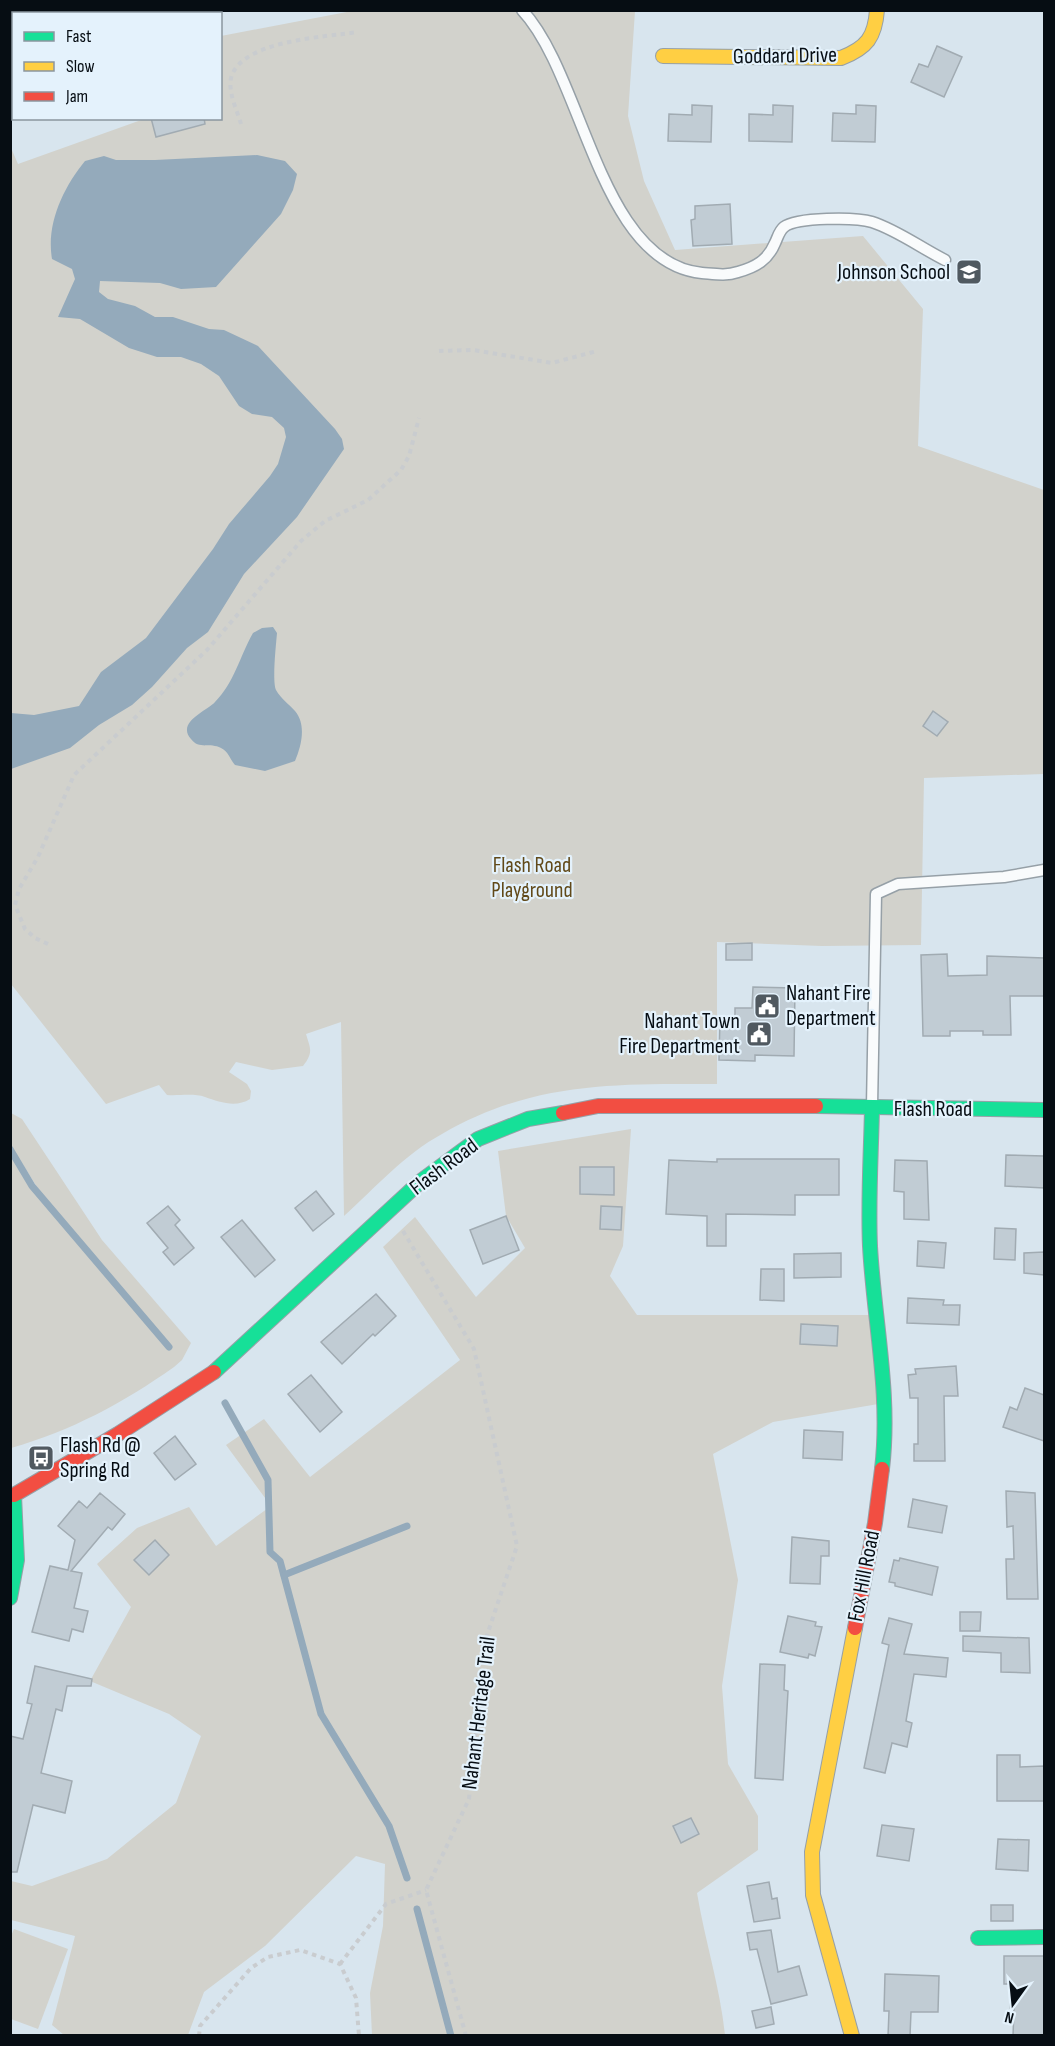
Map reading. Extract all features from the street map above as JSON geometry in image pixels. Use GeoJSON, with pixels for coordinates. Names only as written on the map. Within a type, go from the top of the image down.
{"type":"FeatureCollection","features":[{"type":"Feature","properties":{"kind":"street","name":"Goddard Drive"},"geometry":{"type":"LineString","coordinates":[[663,56],[841,58],[861,51],[872,41],[877,10]]}},
{"type":"Feature","properties":{"kind":"street","name":"Flash Road"},"geometry":{"type":"LineString","coordinates":[[12,1495],[118,1434],[214,1372],[421,1181],[478,1139],[528,1119],[598,1106],[680,1104],[872,1109],[1044,1110]]}},
{"type":"Feature","properties":{"kind":"street","name":"Fox Hill Road"},"geometry":{"type":"LineString","coordinates":[[852,2036],[813,1895],[812,1852],[875,1522],[886,1435],[882,1354],[870,1246],[872,1109]]}},
{"type":"Feature","properties":{"kind":"street"},"geometry":{"type":"LineString","coordinates":[[10,1598],[17,1560],[12,1495]]}},
{"type":"Feature","properties":{"kind":"street"},"geometry":{"type":"LineString","coordinates":[[978,1938],[1044,1937]]}},
{"type":"Feature","properties":{"kind":"lane"},"geometry":{"type":"LineString","coordinates":[[522,10],[551,53],[606,182],[628,224],[656,256],[690,272],[728,276],[751,268],[768,257],[781,230],[793,221],[809,219],[871,221],[945,260]]}},
{"type":"Feature","properties":{"kind":"lane"},"geometry":{"type":"LineString","coordinates":[[872,1109],[876,894],[898,884],[1004,877],[1044,870]]}},
{"type":"Feature","properties":{"kind":"path"},"geometry":{"type":"LineString","coordinates":[[241,124],[230,88],[231,78],[250,55],[279,45],[358,32]]}},
{"type":"Feature","properties":{"kind":"path"},"geometry":{"type":"LineString","coordinates":[[439,351],[473,350],[552,363],[597,351]]}},
{"type":"Feature","properties":{"kind":"path"},"geometry":{"type":"LineString","coordinates":[[48,944],[35,938],[25,929],[16,912],[15,900],[74,775],[207,650],[301,541],[325,521],[368,500],[400,470],[409,456],[419,418]]}},
{"type":"Feature","properties":{"kind":"path"},"geometry":{"type":"LineString","coordinates":[[10,894],[15,900]]}},
{"type":"Feature","properties":{"kind":"path","name":"Nahant Heritage Trail"},"geometry":{"type":"LineString","coordinates":[[399,1226],[474,1349],[517,1546],[485,1641],[469,1798],[426,1890]]}},
{"type":"Feature","properties":{"kind":"path"},"geometry":{"type":"LineString","coordinates":[[340,1964],[386,1904],[426,1890],[466,2036]]}},
{"type":"Feature","properties":{"kind":"path"},"geometry":{"type":"LineString","coordinates":[[199,2036],[200,2026],[251,1968],[268,1957],[300,1950],[340,1964],[356,1998],[359,2036]]}},
{"type":"Feature","properties":{"kind":"green space","name":"Flash Road Playground"},"geometry":{"type":"Polygon","coordinates":[[[352,11],[635,11],[628,116],[644,181],[675,250],[863,236],[923,309],[918,446],[1044,490],[1044,774],[924,778],[921,945],[822,946],[717,942],[717,1084],[644,1084],[576,1089],[509,1104],[476,1117],[428,1142],[403,1161],[344,1216],[341,1022],[306,1034],[310,1053],[303,1066],[272,1070],[236,1062],[229,1072],[247,1084],[251,1091],[250,1099],[245,1102],[228,1103],[196,1095],[167,1095],[159,1085],[106,1104],[11,984],[11,148],[18,164],[141,120],[222,120],[222,36],[352,11]]]}},
{"type":"Feature","properties":{"kind":"green space"},"geometry":{"type":"Polygon","coordinates":[[[11,1113],[22,1119],[102,1240],[191,1343],[182,1360],[174,1367],[116,1404],[55,1433],[11,1448],[11,1155],[42,1195],[11,1146],[11,1113]]]}},
{"type":"Feature","properties":{"kind":"green space"},"geometry":{"type":"Polygon","coordinates":[[[631,1129],[623,1246],[610,1276],[637,1315],[878,1315],[884,1403],[773,1422],[713,1454],[738,1580],[722,1686],[728,1764],[758,1816],[758,1850],[697,1893],[720,1999],[725,2035],[372,2035],[370,1993],[383,1926],[385,1864],[356,1856],[265,1946],[204,1992],[188,2035],[64,2035],[52,2025],[75,1936],[11,1920],[11,1881],[32,1886],[107,1859],[176,1803],[201,1736],[169,1714],[90,1681],[131,1607],[97,1564],[137,1528],[189,1507],[216,1546],[271,1506],[226,1445],[264,1419],[310,1477],[460,1360],[383,1247],[415,1217],[476,1297],[525,1248],[506,1216],[498,1151],[631,1129]]]}},
{"type":"Feature","properties":{"kind":"green space"},"geometry":{"type":"Polygon","coordinates":[[[14,1929],[68,1949],[38,2029],[11,2019],[10,1938],[14,1929]]]}},
{"type":"Feature","properties":{"kind":"water"},"geometry":{"type":"Polygon","coordinates":[[[257,155],[285,161],[297,174],[293,190],[281,214],[216,287],[181,289],[160,283],[100,281],[99,292],[108,299],[135,306],[155,317],[173,317],[209,329],[224,330],[258,346],[335,429],[342,439],[344,449],[297,517],[244,574],[208,632],[187,648],[152,687],[132,705],[99,725],[70,748],[11,769],[11,713],[34,715],[79,706],[101,672],[146,638],[229,524],[270,476],[278,464],[286,437],[284,428],[272,417],[252,414],[239,406],[219,376],[201,364],[181,357],[157,357],[129,348],[80,319],[58,317],[75,279],[72,269],[52,259],[52,233],[58,207],[85,161],[104,156],[116,160],[155,160],[257,155]]]}},
{"type":"Feature","properties":{"kind":"water"},"geometry":{"type":"Polygon","coordinates":[[[273,627],[277,633],[274,671],[276,690],[299,717],[302,736],[295,761],[265,771],[235,765],[221,748],[194,742],[187,733],[187,727],[194,718],[222,695],[253,633],[262,628],[273,627]]]}},
{"type":"Feature","properties":{"kind":"building"},"geometry":{"type":"Polygon","coordinates":[[[937,46],[962,57],[944,97],[911,82],[919,64],[928,67],[937,46]]]}},
{"type":"Feature","properties":{"kind":"building"},"geometry":{"type":"Polygon","coordinates":[[[692,105],[712,106],[711,142],[668,141],[669,114],[692,115],[692,105]]]}},
{"type":"Feature","properties":{"kind":"building"},"geometry":{"type":"Polygon","coordinates":[[[773,105],[793,106],[792,142],[749,141],[749,114],[773,115],[773,105]]]}},
{"type":"Feature","properties":{"kind":"building"},"geometry":{"type":"Polygon","coordinates":[[[856,105],[876,106],[875,142],[832,141],[833,113],[856,114],[856,105]]]}},
{"type":"Feature","properties":{"kind":"building"},"geometry":{"type":"Polygon","coordinates":[[[152,120],[204,120],[205,124],[156,137],[152,120]]]}},
{"type":"Feature","properties":{"kind":"building"},"geometry":{"type":"Polygon","coordinates":[[[730,204],[732,244],[693,246],[691,220],[695,219],[695,206],[730,204]]]}},
{"type":"Feature","properties":{"kind":"building"},"geometry":{"type":"Polygon","coordinates":[[[933,711],[948,722],[937,736],[923,726],[933,711]]]}},
{"type":"Feature","properties":{"kind":"building"},"geometry":{"type":"Polygon","coordinates":[[[752,943],[752,960],[726,960],[726,944],[752,943]]]}},
{"type":"Feature","properties":{"kind":"building"},"geometry":{"type":"Polygon","coordinates":[[[947,954],[948,976],[987,975],[987,956],[1044,958],[1044,996],[1010,996],[1011,1035],[983,1035],[983,1031],[950,1031],[950,1036],[923,1036],[921,955],[947,954]]]}},
{"type":"Feature","properties":{"kind":"building"},"geometry":{"type":"Polygon","coordinates":[[[753,987],[795,988],[794,1056],[755,1055],[755,1061],[719,1060],[720,1017],[735,1018],[735,1008],[752,1008],[753,987]]]}},
{"type":"Feature","properties":{"kind":"building"},"geometry":{"type":"Polygon","coordinates":[[[1006,1155],[1044,1156],[1044,1188],[1005,1186],[1006,1155]]]}},
{"type":"Feature","properties":{"kind":"building"},"geometry":{"type":"Polygon","coordinates":[[[717,1159],[839,1159],[839,1195],[795,1195],[795,1215],[726,1214],[726,1246],[707,1246],[707,1216],[666,1214],[669,1160],[717,1162],[717,1159]]]}},
{"type":"Feature","properties":{"kind":"building"},"geometry":{"type":"Polygon","coordinates":[[[895,1160],[927,1161],[929,1220],[904,1219],[904,1192],[894,1191],[895,1160]]]}},
{"type":"Feature","properties":{"kind":"building"},"geometry":{"type":"Polygon","coordinates":[[[580,1167],[614,1167],[614,1195],[580,1194],[580,1167]]]}},
{"type":"Feature","properties":{"kind":"building"},"geometry":{"type":"Polygon","coordinates":[[[316,1191],[334,1214],[313,1231],[295,1208],[316,1191]]]}},
{"type":"Feature","properties":{"kind":"building"},"geometry":{"type":"Polygon","coordinates":[[[168,1206],[180,1220],[175,1225],[194,1248],[174,1265],[163,1252],[168,1248],[147,1223],[168,1206]]]}},
{"type":"Feature","properties":{"kind":"building"},"geometry":{"type":"Polygon","coordinates":[[[601,1206],[622,1207],[621,1230],[600,1229],[601,1206]]]}},
{"type":"Feature","properties":{"kind":"building"},"geometry":{"type":"Polygon","coordinates":[[[506,1216],[519,1250],[483,1264],[470,1230],[506,1216]]]}},
{"type":"Feature","properties":{"kind":"building"},"geometry":{"type":"Polygon","coordinates":[[[242,1220],[275,1260],[255,1277],[221,1237],[242,1220]]]}},
{"type":"Feature","properties":{"kind":"building"},"geometry":{"type":"Polygon","coordinates":[[[995,1228],[1016,1229],[1015,1260],[994,1259],[995,1228]]]}},
{"type":"Feature","properties":{"kind":"building"},"geometry":{"type":"Polygon","coordinates":[[[918,1241],[946,1243],[944,1268],[917,1266],[918,1241]]]}},
{"type":"Feature","properties":{"kind":"building"},"geometry":{"type":"Polygon","coordinates":[[[1044,1252],[1044,1275],[1024,1273],[1024,1253],[1044,1252]]]}},
{"type":"Feature","properties":{"kind":"building"},"geometry":{"type":"Polygon","coordinates":[[[841,1253],[841,1277],[794,1278],[794,1254],[841,1253]]]}},
{"type":"Feature","properties":{"kind":"building"},"geometry":{"type":"Polygon","coordinates":[[[761,1269],[784,1269],[784,1301],[760,1300],[761,1269]]]}},
{"type":"Feature","properties":{"kind":"building"},"geometry":{"type":"Polygon","coordinates":[[[376,1294],[396,1316],[375,1336],[373,1334],[342,1364],[321,1342],[376,1294]]]}},
{"type":"Feature","properties":{"kind":"building"},"geometry":{"type":"Polygon","coordinates":[[[908,1298],[944,1300],[943,1305],[960,1305],[959,1325],[907,1323],[908,1298]]]}},
{"type":"Feature","properties":{"kind":"building"},"geometry":{"type":"Polygon","coordinates":[[[801,1324],[838,1326],[837,1346],[800,1344],[801,1324]]]}},
{"type":"Feature","properties":{"kind":"building"},"geometry":{"type":"Polygon","coordinates":[[[956,1366],[958,1396],[944,1396],[945,1461],[914,1461],[914,1444],[918,1444],[918,1398],[910,1398],[908,1375],[916,1374],[915,1369],[956,1366]]]}},
{"type":"Feature","properties":{"kind":"building"},"geometry":{"type":"Polygon","coordinates":[[[311,1375],[342,1412],[320,1432],[288,1394],[311,1375]]]}},
{"type":"Feature","properties":{"kind":"building"},"geometry":{"type":"Polygon","coordinates":[[[1025,1388],[1044,1395],[1044,1441],[1003,1427],[1010,1407],[1017,1410],[1025,1388]]]}},
{"type":"Feature","properties":{"kind":"building"},"geometry":{"type":"Polygon","coordinates":[[[804,1430],[843,1432],[842,1460],[803,1458],[804,1430]]]}},
{"type":"Feature","properties":{"kind":"building"},"geometry":{"type":"Polygon","coordinates":[[[175,1436],[196,1464],[175,1480],[154,1453],[175,1436]]]}},
{"type":"Feature","properties":{"kind":"building"},"geometry":{"type":"Polygon","coordinates":[[[1006,1491],[1035,1493],[1038,1599],[1007,1599],[1006,1559],[1014,1559],[1013,1526],[1007,1527],[1006,1491]]]}},
{"type":"Feature","properties":{"kind":"building"},"geometry":{"type":"Polygon","coordinates":[[[100,1493],[125,1514],[112,1530],[108,1527],[71,1571],[82,1573],[74,1608],[88,1611],[83,1632],[72,1629],[69,1641],[32,1632],[50,1566],[68,1570],[75,1540],[58,1526],[79,1501],[87,1508],[100,1493]]]}},
{"type":"Feature","properties":{"kind":"building"},"geometry":{"type":"Polygon","coordinates":[[[913,1499],[947,1506],[942,1533],[908,1527],[913,1499]]]}},
{"type":"Feature","properties":{"kind":"building"},"geometry":{"type":"Polygon","coordinates":[[[792,1537],[829,1541],[829,1556],[821,1556],[820,1584],[790,1583],[792,1537]]]}},
{"type":"Feature","properties":{"kind":"building"},"geometry":{"type":"Polygon","coordinates":[[[155,1540],[169,1555],[149,1575],[134,1560],[155,1540]]]}},
{"type":"Feature","properties":{"kind":"building"},"geometry":{"type":"Polygon","coordinates":[[[900,1558],[938,1567],[932,1595],[895,1586],[895,1583],[889,1582],[894,1560],[899,1561],[900,1558]]]}},
{"type":"Feature","properties":{"kind":"building"},"geometry":{"type":"Polygon","coordinates":[[[960,1612],[981,1612],[980,1631],[960,1631],[960,1612]]]}},
{"type":"Feature","properties":{"kind":"building"},"geometry":{"type":"Polygon","coordinates":[[[788,1616],[816,1622],[815,1626],[822,1627],[815,1656],[809,1654],[808,1658],[780,1652],[788,1616]]]}},
{"type":"Feature","properties":{"kind":"building"},"geometry":{"type":"Polygon","coordinates":[[[889,1618],[912,1624],[904,1654],[948,1658],[946,1677],[914,1674],[906,1721],[912,1723],[907,1747],[892,1743],[885,1773],[864,1768],[889,1645],[882,1643],[889,1618]]]}},
{"type":"Feature","properties":{"kind":"building"},"geometry":{"type":"Polygon","coordinates":[[[963,1636],[1029,1638],[1030,1673],[1001,1672],[1001,1653],[963,1651],[963,1636]]]}},
{"type":"Feature","properties":{"kind":"building"},"geometry":{"type":"Polygon","coordinates":[[[760,1664],[785,1665],[784,1690],[788,1691],[783,1780],[755,1778],[760,1664]]]}},
{"type":"Feature","properties":{"kind":"building"},"geometry":{"type":"Polygon","coordinates":[[[35,1666],[92,1679],[91,1686],[67,1686],[62,1711],[56,1709],[41,1773],[72,1781],[65,1813],[33,1805],[17,1872],[10,1872],[10,1736],[23,1739],[32,1704],[27,1703],[35,1666]]]}},
{"type":"Feature","properties":{"kind":"building"},"geometry":{"type":"Polygon","coordinates":[[[997,1755],[1020,1755],[1020,1767],[1044,1766],[1044,1801],[997,1801],[997,1755]]]}},
{"type":"Feature","properties":{"kind":"building"},"geometry":{"type":"Polygon","coordinates":[[[691,1818],[699,1834],[681,1843],[673,1826],[691,1818]]]}},
{"type":"Feature","properties":{"kind":"building"},"geometry":{"type":"Polygon","coordinates":[[[882,1825],[914,1829],[909,1861],[877,1856],[882,1825]]]}},
{"type":"Feature","properties":{"kind":"building"},"geometry":{"type":"Polygon","coordinates":[[[998,1839],[1029,1840],[1028,1871],[996,1869],[998,1839]]]}},
{"type":"Feature","properties":{"kind":"building"},"geometry":{"type":"Polygon","coordinates":[[[769,1882],[772,1899],[777,1898],[780,1918],[754,1922],[747,1886],[769,1882]]]}},
{"type":"Feature","properties":{"kind":"building"},"geometry":{"type":"Polygon","coordinates":[[[991,1905],[1013,1905],[1013,1921],[991,1921],[991,1905]]]}},
{"type":"Feature","properties":{"kind":"building"},"geometry":{"type":"Polygon","coordinates":[[[771,1930],[778,1972],[799,1966],[807,1995],[771,2004],[757,1949],[750,1950],[747,1933],[771,1930]]]}},
{"type":"Feature","properties":{"kind":"building"},"geometry":{"type":"Polygon","coordinates":[[[1004,1956],[1044,1956],[1044,2036],[1013,2036],[1014,2008],[1010,2008],[1010,1984],[1004,1984],[1004,1956]]]}},
{"type":"Feature","properties":{"kind":"building"},"geometry":{"type":"Polygon","coordinates":[[[885,1974],[939,1976],[938,2012],[911,2012],[910,2036],[888,2036],[889,2011],[884,2011],[885,1974]]]}},
{"type":"Feature","properties":{"kind":"building"},"geometry":{"type":"Polygon","coordinates":[[[771,2007],[774,2024],[756,2028],[752,2011],[771,2007]]]}},
{"type":"Feature","properties":{"kind":"waterway"},"geometry":{"type":"LineString","coordinates":[[10,1149],[32,1186],[169,1347]]}},
{"type":"Feature","properties":{"kind":"waterway"},"geometry":{"type":"LineString","coordinates":[[225,1403],[268,1480],[270,1552],[280,1561],[321,1714],[389,1826],[407,1878]]}},
{"type":"Feature","properties":{"kind":"waterway"},"geometry":{"type":"LineString","coordinates":[[284,1575],[407,1526]]}},
{"type":"Feature","properties":{"kind":"waterway"},"geometry":{"type":"LineString","coordinates":[[417,1909],[451,2036]]}},
{"type":"Feature","properties":{"kind":"traffic: fast"},"geometry":{"type":"LineString","coordinates":[[816,1106],[1044,1110]]}},
{"type":"Feature","properties":{"kind":"traffic: fast"},"geometry":{"type":"LineString","coordinates":[[872,1109],[869,1229],[883,1385],[882,1469]]}},
{"type":"Feature","properties":{"kind":"traffic: fast"},"geometry":{"type":"LineString","coordinates":[[214,1372],[421,1181],[478,1139],[528,1119],[563,1113]]}},
{"type":"Feature","properties":{"kind":"traffic: fast"},"geometry":{"type":"LineString","coordinates":[[10,1598],[17,1560],[14,1495]]}},
{"type":"Feature","properties":{"kind":"traffic: fast"},"geometry":{"type":"LineString","coordinates":[[978,1938],[1044,1937]]}},
{"type":"Feature","properties":{"kind":"traffic: slow"},"geometry":{"type":"LineString","coordinates":[[663,56],[841,58],[857,50],[868,40],[872,34],[877,10]]}},
{"type":"Feature","properties":{"kind":"traffic: slow"},"geometry":{"type":"LineString","coordinates":[[852,2036],[813,1895],[812,1852],[855,1628]]}},
{"type":"Feature","properties":{"kind":"traffic: jam"},"geometry":{"type":"LineString","coordinates":[[563,1113],[598,1106],[816,1106]]}},
{"type":"Feature","properties":{"kind":"traffic: jam"},"geometry":{"type":"LineString","coordinates":[[14,1495],[118,1434],[214,1372]]}},
{"type":"Feature","properties":{"kind":"traffic: jam"},"geometry":{"type":"LineString","coordinates":[[855,1628],[875,1523],[882,1469]]}},
{"type":"Feature","properties":{"kind":"place","name":"Johnson School"},"geometry":{"type":"Point","coordinates":[969,272]}},
{"type":"Feature","properties":{"kind":"place","name":"Nahant Fire Department"},"geometry":{"type":"Point","coordinates":[767,1006]}},
{"type":"Feature","properties":{"kind":"place","name":"Nahant Town Fire Department"},"geometry":{"type":"Point","coordinates":[759,1034]}},
{"type":"Feature","properties":{"kind":"place","name":"Flash Rd @ Spring Rd"},"geometry":{"type":"Point","coordinates":[41,1458]}}]}
